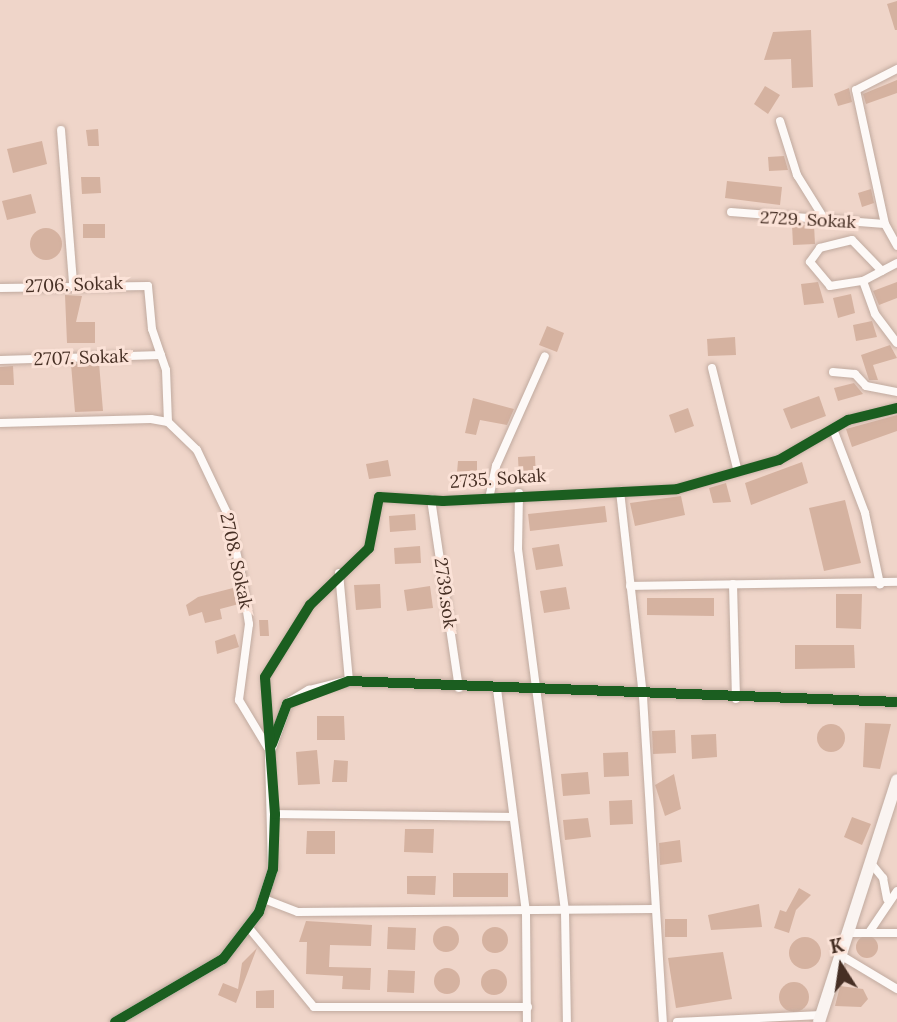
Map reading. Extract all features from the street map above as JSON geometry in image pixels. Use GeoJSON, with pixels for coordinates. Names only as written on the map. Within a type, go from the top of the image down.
{"type":"FeatureCollection","features":[{"type":"Feature","properties":{"kind":"main road"},"geometry":{"type":"LineString","coordinates":[[820,1018],[837,953],[867,859],[897,780]]}},
{"type":"Feature","properties":{"kind":"street"},"geometry":{"type":"LineString","coordinates":[[897,69],[856,90],[885,224],[897,246]]}},
{"type":"Feature","properties":{"kind":"street"},"geometry":{"type":"LineString","coordinates":[[780,121],[797,175],[825,220]]}},
{"type":"Feature","properties":{"kind":"street"},"geometry":{"type":"LineString","coordinates":[[61,130],[73,284]]}},
{"type":"Feature","properties":{"kind":"street","name":"2729. Sokak"},"geometry":{"type":"LineString","coordinates":[[731,212],[885,224]]}},
{"type":"Feature","properties":{"kind":"street"},"geometry":{"type":"LineString","coordinates":[[883,271],[852,240],[814,254],[812,269],[823,283],[863,281],[883,271],[897,263]]}},
{"type":"Feature","properties":{"kind":"street"},"geometry":{"type":"LineString","coordinates":[[863,281],[874,314],[897,343]]}},
{"type":"Feature","properties":{"kind":"street","name":"2706. Sokak"},"geometry":{"type":"LineString","coordinates":[[0,288],[73,284],[148,286],[161,355]]}},
{"type":"Feature","properties":{"kind":"street"},"geometry":{"type":"LineString","coordinates":[[0,423],[168,422],[161,355]]}},
{"type":"Feature","properties":{"kind":"street","name":"2707. Sokak"},"geometry":{"type":"LineString","coordinates":[[0,360],[161,355]]}},
{"type":"Feature","properties":{"kind":"street"},"geometry":{"type":"LineString","coordinates":[[490,494],[496,466],[545,356]]}},
{"type":"Feature","properties":{"kind":"street"},"geometry":{"type":"LineString","coordinates":[[712,368],[738,472]]}},
{"type":"Feature","properties":{"kind":"street"},"geometry":{"type":"LineString","coordinates":[[832,372],[855,374],[866,386],[897,392]]}},
{"type":"Feature","properties":{"kind":"street","name":"2735. Sokak"},"geometry":{"type":"LineString","coordinates":[[270,751],[265,677],[295,625],[339,573],[369,548],[379,497],[431,499],[490,494],[677,489],[799,452],[833,429],[897,408]]}},
{"type":"Feature","properties":{"kind":"street","name":"2708. Sokak"},"geometry":{"type":"LineString","coordinates":[[168,422],[197,450],[228,514],[249,624],[239,700],[270,751]]}},
{"type":"Feature","properties":{"kind":"street"},"geometry":{"type":"LineString","coordinates":[[833,429],[865,513],[880,584]]}},
{"type":"Feature","properties":{"kind":"street"},"geometry":{"type":"LineString","coordinates":[[620,491],[643,697],[653,909],[663,1022]]}},
{"type":"Feature","properties":{"kind":"street"},"geometry":{"type":"LineString","coordinates":[[519,493],[518,549],[565,912],[567,1022]]}},
{"type":"Feature","properties":{"kind":"street","name":"2739.sok"},"geometry":{"type":"LineString","coordinates":[[431,499],[459,688]]}},
{"type":"Feature","properties":{"kind":"street"},"geometry":{"type":"LineString","coordinates":[[339,573],[349,681]]}},
{"type":"Feature","properties":{"kind":"street"},"geometry":{"type":"LineString","coordinates":[[631,586],[897,582]]}},
{"type":"Feature","properties":{"kind":"street"},"geometry":{"type":"LineString","coordinates":[[733,584],[736,699]]}},
{"type":"Feature","properties":{"kind":"street"},"geometry":{"type":"LineString","coordinates":[[116,1022],[223,960],[249,928],[264,899],[273,869],[275,814],[270,751],[287,704],[349,681],[643,697],[897,702]]}},
{"type":"Feature","properties":{"kind":"street"},"geometry":{"type":"LineString","coordinates":[[497,690],[526,913],[527,1022]]}},
{"type":"Feature","properties":{"kind":"street"},"geometry":{"type":"LineString","coordinates":[[275,814],[513,817]]}},
{"type":"Feature","properties":{"kind":"street"},"geometry":{"type":"LineString","coordinates":[[867,859],[883,878],[887,899]]}},
{"type":"Feature","properties":{"kind":"street"},"geometry":{"type":"LineString","coordinates":[[870,931],[887,899],[897,891]]}},
{"type":"Feature","properties":{"kind":"street"},"geometry":{"type":"LineString","coordinates":[[264,899],[298,912],[526,913],[653,909]]}},
{"type":"Feature","properties":{"kind":"street"},"geometry":{"type":"LineString","coordinates":[[249,928],[314,1007],[528,1007]]}},
{"type":"Feature","properties":{"kind":"street"},"geometry":{"type":"LineString","coordinates":[[844,933],[897,933]]}},
{"type":"Feature","properties":{"kind":"street"},"geometry":{"type":"LineString","coordinates":[[837,953],[897,989]]}},
{"type":"Feature","properties":{"kind":"street"},"geometry":{"type":"LineString","coordinates":[[677,1022],[820,1018]]}},
{"type":"Feature","properties":{"kind":"building"},"geometry":{"type":"Polygon","coordinates":[[[897,1],[897,30],[895,30],[887,4],[897,1]]]}},
{"type":"Feature","properties":{"kind":"building"},"geometry":{"type":"Polygon","coordinates":[[[811,30],[813,87],[792,88],[791,59],[764,60],[773,32],[811,30]]]}},
{"type":"Feature","properties":{"kind":"building"},"geometry":{"type":"Polygon","coordinates":[[[897,80],[897,93],[866,104],[863,94],[897,80]]]}},
{"type":"Feature","properties":{"kind":"building"},"geometry":{"type":"Polygon","coordinates":[[[765,86],[780,95],[768,114],[754,104],[765,86]]]}},
{"type":"Feature","properties":{"kind":"building"},"geometry":{"type":"Polygon","coordinates":[[[849,88],[852,102],[838,106],[834,94],[849,88]]]}},
{"type":"Feature","properties":{"kind":"building"},"geometry":{"type":"Polygon","coordinates":[[[98,129],[99,146],[88,146],[86,130],[98,129]]]}},
{"type":"Feature","properties":{"kind":"building"},"geometry":{"type":"Polygon","coordinates":[[[42,141],[47,164],[13,173],[7,149],[42,141]]]}},
{"type":"Feature","properties":{"kind":"building"},"geometry":{"type":"Polygon","coordinates":[[[784,156],[788,170],[769,171],[768,157],[784,156]]]}},
{"type":"Feature","properties":{"kind":"building"},"geometry":{"type":"Polygon","coordinates":[[[81,177],[100,177],[101,193],[82,194],[81,177]]]}},
{"type":"Feature","properties":{"kind":"building"},"geometry":{"type":"Polygon","coordinates":[[[727,181],[782,187],[780,205],[725,198],[727,181]]]}},
{"type":"Feature","properties":{"kind":"building"},"geometry":{"type":"Polygon","coordinates":[[[871,189],[874,203],[862,207],[858,193],[871,189]]]}},
{"type":"Feature","properties":{"kind":"building"},"geometry":{"type":"Polygon","coordinates":[[[31,194],[36,213],[7,220],[2,201],[31,194]]]}},
{"type":"Feature","properties":{"kind":"building"},"geometry":{"type":"Polygon","coordinates":[[[83,224],[105,224],[105,238],[83,238],[83,224]]]}},
{"type":"Feature","properties":{"kind":"building"},"geometry":{"type":"Polygon","coordinates":[[[792,225],[814,225],[815,244],[793,245],[792,225]]]}},
{"type":"Feature","properties":{"kind":"building"},"geometry":{"type":"Polygon","coordinates":[[[46,228],[57,233],[62,244],[57,255],[46,260],[35,255],[30,244],[35,233],[46,228]]]}},
{"type":"Feature","properties":{"kind":"building"},"geometry":{"type":"Polygon","coordinates":[[[818,282],[824,303],[804,305],[801,284],[818,282]]]}},
{"type":"Feature","properties":{"kind":"building"},"geometry":{"type":"Polygon","coordinates":[[[897,282],[897,298],[879,305],[873,291],[897,282]]]}},
{"type":"Feature","properties":{"kind":"building"},"geometry":{"type":"Polygon","coordinates":[[[851,294],[855,313],[838,318],[833,298],[851,294]]]}},
{"type":"Feature","properties":{"kind":"building"},"geometry":{"type":"Polygon","coordinates":[[[65,295],[82,296],[76,322],[95,322],[95,343],[67,343],[65,295]]]}},
{"type":"Feature","properties":{"kind":"building"},"geometry":{"type":"Polygon","coordinates":[[[872,321],[877,337],[856,341],[853,325],[872,321]]]}},
{"type":"Feature","properties":{"kind":"building"},"geometry":{"type":"Polygon","coordinates":[[[547,326],[564,333],[557,352],[539,345],[547,326]]]}},
{"type":"Feature","properties":{"kind":"building"},"geometry":{"type":"Polygon","coordinates":[[[735,337],[736,355],[708,356],[707,339],[735,337]]]}},
{"type":"Feature","properties":{"kind":"building"},"geometry":{"type":"Polygon","coordinates":[[[890,345],[897,358],[873,365],[878,380],[869,380],[861,355],[890,345]]]}},
{"type":"Feature","properties":{"kind":"building"},"geometry":{"type":"Polygon","coordinates":[[[99,363],[103,411],[75,412],[71,364],[99,363]]]}},
{"type":"Feature","properties":{"kind":"building"},"geometry":{"type":"Polygon","coordinates":[[[13,366],[14,385],[0,385],[0,367],[13,366]]]}},
{"type":"Feature","properties":{"kind":"building"},"geometry":{"type":"Polygon","coordinates":[[[854,383],[863,394],[838,401],[834,388],[854,383]]]}},
{"type":"Feature","properties":{"kind":"building"},"geometry":{"type":"Polygon","coordinates":[[[819,396],[826,416],[791,429],[783,409],[819,396]]]}},
{"type":"Feature","properties":{"kind":"building"},"geometry":{"type":"Polygon","coordinates":[[[473,398],[514,409],[507,425],[480,420],[476,435],[465,433],[473,398]]]}},
{"type":"Feature","properties":{"kind":"building"},"geometry":{"type":"Polygon","coordinates":[[[688,408],[694,426],[675,433],[669,415],[688,408]]]}},
{"type":"Feature","properties":{"kind":"building"},"geometry":{"type":"Polygon","coordinates":[[[897,415],[897,431],[852,447],[846,429],[897,415]]]}},
{"type":"Feature","properties":{"kind":"building"},"geometry":{"type":"Polygon","coordinates":[[[535,456],[536,478],[519,479],[518,457],[535,456]]]}},
{"type":"Feature","properties":{"kind":"building"},"geometry":{"type":"Polygon","coordinates":[[[388,460],[391,476],[369,479],[366,464],[388,460]]]}},
{"type":"Feature","properties":{"kind":"building"},"geometry":{"type":"Polygon","coordinates":[[[458,461],[477,461],[477,484],[456,484],[458,461]]]}},
{"type":"Feature","properties":{"kind":"building"},"geometry":{"type":"Polygon","coordinates":[[[802,462],[808,483],[751,505],[745,483],[802,462]]]}},
{"type":"Feature","properties":{"kind":"building"},"geometry":{"type":"Polygon","coordinates":[[[726,483],[731,502],[713,503],[709,488],[726,483]]]}},
{"type":"Feature","properties":{"kind":"building"},"geometry":{"type":"Polygon","coordinates":[[[681,496],[685,515],[635,526],[630,503],[681,496]]]}},
{"type":"Feature","properties":{"kind":"building"},"geometry":{"type":"Polygon","coordinates":[[[845,500],[861,563],[824,571],[809,508],[845,500]]]}},
{"type":"Feature","properties":{"kind":"building"},"geometry":{"type":"Polygon","coordinates":[[[605,506],[607,522],[530,531],[528,514],[605,506]]]}},
{"type":"Feature","properties":{"kind":"building"},"geometry":{"type":"Polygon","coordinates":[[[415,514],[416,530],[390,532],[389,516],[415,514]]]}},
{"type":"Feature","properties":{"kind":"building"},"geometry":{"type":"Polygon","coordinates":[[[559,544],[563,566],[536,570],[532,548],[559,544]]]}},
{"type":"Feature","properties":{"kind":"building"},"geometry":{"type":"Polygon","coordinates":[[[420,546],[421,563],[395,564],[394,548],[420,546]]]}},
{"type":"Feature","properties":{"kind":"building"},"geometry":{"type":"Polygon","coordinates":[[[380,584],[381,608],[356,610],[354,585],[380,584]]]}},
{"type":"Feature","properties":{"kind":"building"},"geometry":{"type":"Polygon","coordinates":[[[430,586],[433,608],[407,611],[404,590],[430,586]]]}},
{"type":"Feature","properties":{"kind":"building"},"geometry":{"type":"Polygon","coordinates":[[[237,587],[239,604],[220,609],[222,619],[205,623],[202,612],[189,616],[186,605],[198,597],[237,587]]]}},
{"type":"Feature","properties":{"kind":"building"},"geometry":{"type":"Polygon","coordinates":[[[566,587],[570,609],[544,613],[540,591],[566,587]]]}},
{"type":"Feature","properties":{"kind":"building"},"geometry":{"type":"Polygon","coordinates":[[[836,594],[862,594],[861,629],[836,628],[836,594]]]}},
{"type":"Feature","properties":{"kind":"building"},"geometry":{"type":"Polygon","coordinates":[[[647,598],[714,598],[714,616],[647,615],[647,598]]]}},
{"type":"Feature","properties":{"kind":"building"},"geometry":{"type":"Polygon","coordinates":[[[259,620],[268,620],[269,636],[260,636],[259,620]]]}},
{"type":"Feature","properties":{"kind":"building"},"geometry":{"type":"Polygon","coordinates":[[[235,634],[239,647],[217,654],[215,641],[235,634]]]}},
{"type":"Feature","properties":{"kind":"building"},"geometry":{"type":"Polygon","coordinates":[[[795,645],[854,645],[855,668],[795,669],[795,645]]]}},
{"type":"Feature","properties":{"kind":"building"},"geometry":{"type":"Polygon","coordinates":[[[317,716],[344,716],[345,740],[317,740],[317,716]]]}},
{"type":"Feature","properties":{"kind":"building"},"geometry":{"type":"Polygon","coordinates":[[[865,723],[891,724],[880,769],[863,767],[865,723]]]}},
{"type":"Feature","properties":{"kind":"building"},"geometry":{"type":"Polygon","coordinates":[[[831,724],[841,728],[845,738],[841,748],[831,752],[821,748],[817,738],[821,728],[831,724]]]}},
{"type":"Feature","properties":{"kind":"building"},"geometry":{"type":"Polygon","coordinates":[[[675,730],[676,753],[653,754],[652,731],[675,730]]]}},
{"type":"Feature","properties":{"kind":"building"},"geometry":{"type":"Polygon","coordinates":[[[716,734],[717,757],[692,759],[691,735],[716,734]]]}},
{"type":"Feature","properties":{"kind":"building"},"geometry":{"type":"Polygon","coordinates":[[[317,750],[320,784],[298,785],[296,752],[317,750]]]}},
{"type":"Feature","properties":{"kind":"building"},"geometry":{"type":"Polygon","coordinates":[[[628,752],[629,776],[604,777],[603,753],[628,752]]]}},
{"type":"Feature","properties":{"kind":"building"},"geometry":{"type":"Polygon","coordinates":[[[334,760],[348,761],[347,782],[332,782],[334,760]]]}},
{"type":"Feature","properties":{"kind":"building"},"geometry":{"type":"Polygon","coordinates":[[[588,772],[590,794],[563,796],[561,774],[588,772]]]}},
{"type":"Feature","properties":{"kind":"building"},"geometry":{"type":"Polygon","coordinates":[[[674,774],[681,809],[665,816],[655,785],[674,774]]]}},
{"type":"Feature","properties":{"kind":"building"},"geometry":{"type":"Polygon","coordinates":[[[632,800],[633,824],[610,825],[609,801],[632,800]]]}},
{"type":"Feature","properties":{"kind":"building"},"geometry":{"type":"Polygon","coordinates":[[[852,817],[871,824],[862,845],[844,837],[852,817]]]}},
{"type":"Feature","properties":{"kind":"building"},"geometry":{"type":"Polygon","coordinates":[[[588,818],[591,837],[565,840],[563,820],[588,818]]]}},
{"type":"Feature","properties":{"kind":"building"},"geometry":{"type":"Polygon","coordinates":[[[405,829],[434,829],[433,853],[404,852],[405,829]]]}},
{"type":"Feature","properties":{"kind":"building"},"geometry":{"type":"Polygon","coordinates":[[[307,831],[335,831],[335,854],[306,854],[307,831]]]}},
{"type":"Feature","properties":{"kind":"building"},"geometry":{"type":"Polygon","coordinates":[[[680,840],[682,862],[660,865],[659,843],[680,840]]]}},
{"type":"Feature","properties":{"kind":"building"},"geometry":{"type":"Polygon","coordinates":[[[453,873],[508,873],[508,897],[453,897],[453,873]]]}},
{"type":"Feature","properties":{"kind":"building"},"geometry":{"type":"Polygon","coordinates":[[[407,876],[436,876],[435,895],[407,894],[407,876]]]}},
{"type":"Feature","properties":{"kind":"building"},"geometry":{"type":"Polygon","coordinates":[[[799,888],[811,895],[796,910],[789,933],[774,928],[780,910],[786,912],[799,888]]]}},
{"type":"Feature","properties":{"kind":"building"},"geometry":{"type":"Polygon","coordinates":[[[759,904],[762,927],[711,930],[708,915],[759,904]]]}},
{"type":"Feature","properties":{"kind":"building"},"geometry":{"type":"Polygon","coordinates":[[[665,919],[687,919],[687,937],[665,937],[665,919]]]}},
{"type":"Feature","properties":{"kind":"building"},"geometry":{"type":"Polygon","coordinates":[[[306,921],[372,925],[371,946],[330,945],[329,967],[371,968],[370,990],[342,989],[343,976],[306,974],[307,942],[299,942],[306,921]]]}},
{"type":"Feature","properties":{"kind":"building"},"geometry":{"type":"Polygon","coordinates":[[[446,926],[455,930],[459,939],[455,948],[446,952],[437,948],[433,939],[437,930],[446,926]]]}},
{"type":"Feature","properties":{"kind":"building"},"geometry":{"type":"Polygon","coordinates":[[[388,927],[416,928],[415,950],[387,949],[388,927]]]}},
{"type":"Feature","properties":{"kind":"building"},"geometry":{"type":"Polygon","coordinates":[[[495,927],[504,931],[508,940],[504,949],[495,953],[486,949],[482,940],[486,931],[495,927]]]}},
{"type":"Feature","properties":{"kind":"building"},"geometry":{"type":"Polygon","coordinates":[[[867,936],[875,939],[878,947],[875,955],[867,958],[859,955],[856,947],[859,939],[867,936]]]}},
{"type":"Feature","properties":{"kind":"building"},"geometry":{"type":"Polygon","coordinates":[[[805,937],[816,942],[821,953],[816,964],[805,969],[794,964],[789,953],[794,942],[805,937]]]}},
{"type":"Feature","properties":{"kind":"building"},"geometry":{"type":"Polygon","coordinates":[[[257,948],[236,1003],[218,995],[223,983],[238,989],[242,963],[257,948]]]}},
{"type":"Feature","properties":{"kind":"building"},"geometry":{"type":"Polygon","coordinates":[[[723,952],[732,999],[676,1008],[668,958],[723,952]]]}},
{"type":"Feature","properties":{"kind":"building"},"geometry":{"type":"Polygon","coordinates":[[[447,968],[456,972],[460,981],[456,990],[447,994],[438,990],[434,981],[438,972],[447,968]]]}},
{"type":"Feature","properties":{"kind":"building"},"geometry":{"type":"Polygon","coordinates":[[[494,969],[503,973],[507,982],[503,991],[494,995],[485,991],[481,982],[485,973],[494,969]]]}},
{"type":"Feature","properties":{"kind":"building"},"geometry":{"type":"Polygon","coordinates":[[[388,970],[415,971],[414,993],[387,992],[388,970]]]}},
{"type":"Feature","properties":{"kind":"building"},"geometry":{"type":"Polygon","coordinates":[[[794,982],[805,986],[809,997],[805,1008],[794,1012],[783,1008],[779,997],[783,986],[794,982]]]}},
{"type":"Feature","properties":{"kind":"building"},"geometry":{"type":"Polygon","coordinates":[[[840,986],[863,989],[868,999],[861,1007],[835,1006],[840,986]]]}},
{"type":"Feature","properties":{"kind":"building"},"geometry":{"type":"Polygon","coordinates":[[[274,990],[274,1008],[256,1008],[256,991],[274,990]]]}},
{"type":"Feature","properties":{"kind":"cycle path"},"geometry":{"type":"LineString","coordinates":[[115,1022],[223,959],[259,912],[273,869],[275,814],[265,677],[310,605],[369,548],[379,497],[443,501],[677,489],[779,460],[848,420],[897,408]]}},
{"type":"Feature","properties":{"kind":"cycle path"},"geometry":{"type":"LineString","coordinates":[[272,744],[287,704],[349,681],[897,702]]}}]}
